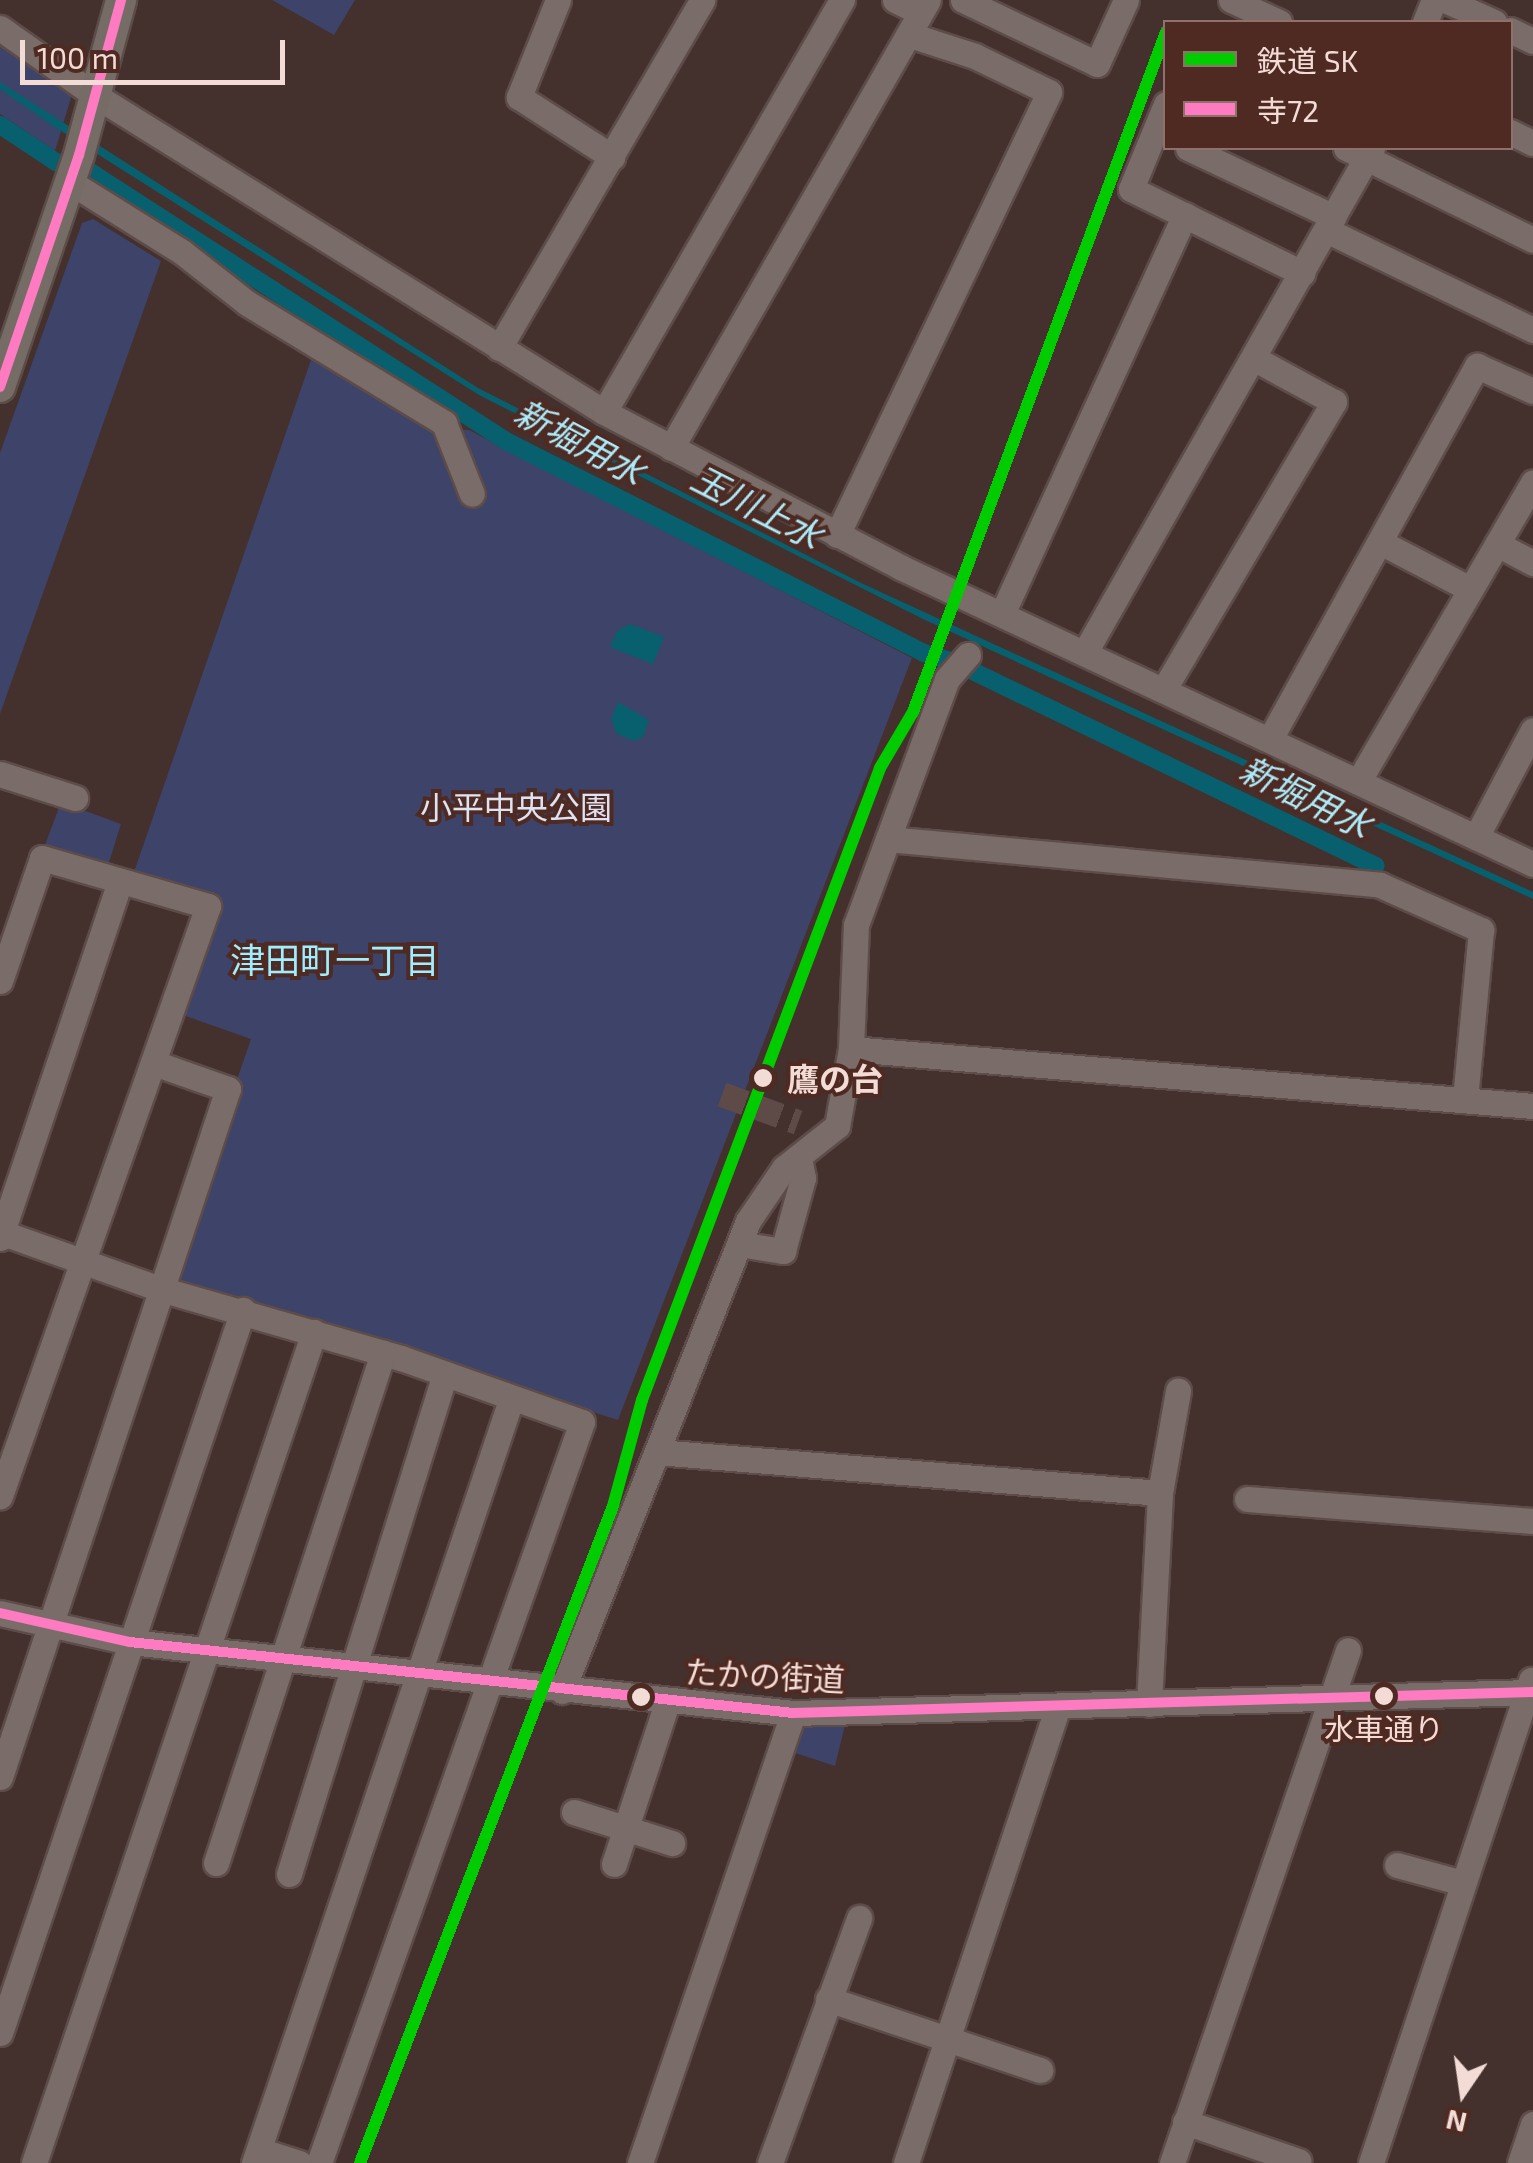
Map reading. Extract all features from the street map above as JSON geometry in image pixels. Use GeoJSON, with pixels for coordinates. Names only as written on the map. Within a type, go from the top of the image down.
{"type":"FeatureCollection","features":[{"type":"Feature","properties":{"kind":"main road"},"geometry":{"type":"LineString","coordinates":[[0,388],[81,149],[121,0]]}},
{"type":"Feature","properties":{"kind":"street"},"geometry":{"type":"LineString","coordinates":[[558,0],[519,97],[612,156]]}},
{"type":"Feature","properties":{"kind":"street"},"geometry":{"type":"LineString","coordinates":[[499,348],[702,0]]}},
{"type":"Feature","properties":{"kind":"street"},"geometry":{"type":"LineString","coordinates":[[604,412],[842,0]]}},
{"type":"Feature","properties":{"kind":"street"},"geometry":{"type":"LineString","coordinates":[[837,535],[1049,92],[974,56],[895,0]]}},
{"type":"Feature","properties":{"kind":"street"},"geometry":{"type":"LineString","coordinates":[[963,0],[1098,64],[1126,0]]}},
{"type":"Feature","properties":{"kind":"street"},"geometry":{"type":"LineString","coordinates":[[1231,0],[1275,20]]}},
{"type":"Feature","properties":{"kind":"street"},"geometry":{"type":"LineString","coordinates":[[1445,0],[1490,20]]}},
{"type":"Feature","properties":{"kind":"street"},"geometry":{"type":"LineString","coordinates":[[671,448],[919,16]]}},
{"type":"Feature","properties":{"kind":"street"},"geometry":{"type":"LineString","coordinates":[[0,28],[81,149],[247,303],[444,423],[472,494]]}},
{"type":"Feature","properties":{"kind":"street"},"geometry":{"type":"LineString","coordinates":[[1160,134],[1131,189],[1302,273]]}},
{"type":"Feature","properties":{"kind":"street"},"geometry":{"type":"LineString","coordinates":[[81,149],[499,348],[604,412],[991,614],[1085,652],[1533,864]]}},
{"type":"Feature","properties":{"kind":"street"},"geometry":{"type":"LineString","coordinates":[[1192,150],[1533,330]]}},
{"type":"Feature","properties":{"kind":"street"},"geometry":{"type":"LineString","coordinates":[[1085,652],[1330,224],[1362,151],[1533,240]]}},
{"type":"Feature","properties":{"kind":"street"},"geometry":{"type":"LineString","coordinates":[[991,614],[1185,215]]}},
{"type":"Feature","properties":{"kind":"street"},"geometry":{"type":"LineString","coordinates":[[1164,689],[1334,402],[1253,358]]}},
{"type":"Feature","properties":{"kind":"street"},"geometry":{"type":"LineString","coordinates":[[1270,740],[1477,366],[1533,391]]}},
{"type":"Feature","properties":{"kind":"street"},"geometry":{"type":"LineString","coordinates":[[1358,782],[1533,482]]}},
{"type":"Feature","properties":{"kind":"street"},"geometry":{"type":"LineString","coordinates":[[1382,543],[1470,589]]}},
{"type":"Feature","properties":{"kind":"street"},"geometry":{"type":"LineString","coordinates":[[1497,544],[1533,562]]}},
{"type":"Feature","properties":{"kind":"street"},"geometry":{"type":"LineString","coordinates":[[562,1692],[739,1244],[784,1168],[837,1126],[851,1048],[856,926],[947,678],[967,658]]}},
{"type":"Feature","properties":{"kind":"street"},"geometry":{"type":"LineString","coordinates":[[1476,837],[1533,730]]}},
{"type":"Feature","properties":{"kind":"street"},"geometry":{"type":"LineString","coordinates":[[0,774],[75,798]]}},
{"type":"Feature","properties":{"kind":"street"},"geometry":{"type":"LineString","coordinates":[[888,840],[1380,885],[1480,930],[1465,1100]]}},
{"type":"Feature","properties":{"kind":"street"},"geometry":{"type":"LineString","coordinates":[[0,981],[42,858],[119,885],[208,906],[0,1496]]}},
{"type":"Feature","properties":{"kind":"street"},"geometry":{"type":"LineString","coordinates":[[119,885],[1,1234],[160,1290],[243,1310],[384,1353],[582,1422],[486,1681],[319,2163]]}},
{"type":"Feature","properties":{"kind":"street"},"geometry":{"type":"LineString","coordinates":[[851,1048],[1533,1106]]}},
{"type":"Feature","properties":{"kind":"street"},"geometry":{"type":"LineString","coordinates":[[0,1776],[228,1089],[154,1063]]}},
{"type":"Feature","properties":{"kind":"street"},"geometry":{"type":"LineString","coordinates":[[739,1244],[783,1252],[802,1178],[799,1158]]}},
{"type":"Feature","properties":{"kind":"street"},"geometry":{"type":"LineString","coordinates":[[0,2032],[243,1310]]}},
{"type":"Feature","properties":{"kind":"street"},"geometry":{"type":"LineString","coordinates":[[34,2163],[202,1650],[314,1332]]}},
{"type":"Feature","properties":{"kind":"street"},"geometry":{"type":"LineString","coordinates":[[216,1863],[384,1353]]}},
{"type":"Feature","properties":{"kind":"street"},"geometry":{"type":"LineString","coordinates":[[289,1874],[358,1666],[444,1377]]}},
{"type":"Feature","properties":{"kind":"street"},"geometry":{"type":"LineString","coordinates":[[1149,1704],[1160,1493],[1178,1391]]}},
{"type":"Feature","properties":{"kind":"street"},"geometry":{"type":"LineString","coordinates":[[299,2163],[257,2156],[511,1400]]}},
{"type":"Feature","properties":{"kind":"street"},"geometry":{"type":"LineString","coordinates":[[657,1452],[1160,1493]]}},
{"type":"Feature","properties":{"kind":"street"},"geometry":{"type":"LineString","coordinates":[[1247,1499],[1533,1521]]}},
{"type":"Feature","properties":{"kind":"street","name":"たかの街道"},"geometry":{"type":"LineString","coordinates":[[0,1613],[130,1642],[562,1692],[792,1713],[1328,1700],[1531,1686]]}},
{"type":"Feature","properties":{"kind":"street"},"geometry":{"type":"LineString","coordinates":[[1172,2163],[1348,1650]]}},
{"type":"Feature","properties":{"kind":"street"},"geometry":{"type":"LineString","coordinates":[[1371,2163],[1531,1686]]}},
{"type":"Feature","properties":{"kind":"street"},"geometry":{"type":"LineString","coordinates":[[614,1864],[667,1703]]}},
{"type":"Feature","properties":{"kind":"street"},"geometry":{"type":"LineString","coordinates":[[906,2163],[1058,1707]]}},
{"type":"Feature","properties":{"kind":"street"},"geometry":{"type":"LineString","coordinates":[[640,2163],[792,1713]]}},
{"type":"Feature","properties":{"kind":"street"},"geometry":{"type":"LineString","coordinates":[[574,1812],[672,1843]]}},
{"type":"Feature","properties":{"kind":"street"},"geometry":{"type":"LineString","coordinates":[[1397,1865],[1463,1883]]}},
{"type":"Feature","properties":{"kind":"street"},"geometry":{"type":"LineString","coordinates":[[770,2163],[859,1918]]}},
{"type":"Feature","properties":{"kind":"street"},"geometry":{"type":"LineString","coordinates":[[828,1999],[1040,2070]]}},
{"type":"Feature","properties":{"kind":"street"},"geometry":{"type":"LineString","coordinates":[[1185,2122],[1298,2162]]}},
{"type":"Feature","properties":{"kind":"street"},"geometry":{"type":"LineString","coordinates":[[1520,2163],[1533,2124]]}},
{"type":"Feature","properties":{"kind":"green space"},"geometry":{"type":"Polygon","coordinates":[[[272,0],[355,0],[334,35],[272,0]]]}},
{"type":"Feature","properties":{"kind":"green space"},"geometry":{"type":"Polygon","coordinates":[[[0,42],[73,91],[55,151],[0,114],[0,42]]]}},
{"type":"Feature","properties":{"kind":"green space"},"geometry":{"type":"Polygon","coordinates":[[[93,219],[161,261],[0,714],[0,453],[82,223],[93,219]]]}},
{"type":"Feature","properties":{"kind":"green space","name":"小平中央公園"},"geometry":{"type":"Polygon","coordinates":[[[312,357],[431,429],[469,430],[912,658],[618,1420],[168,1279],[251,1039],[177,1013],[215,898],[134,872],[312,357]]]}},
{"type":"Feature","properties":{"kind":"green space"},"geometry":{"type":"Polygon","coordinates":[[[61,802],[121,824],[107,869],[45,845],[61,802]]]}},
{"type":"Feature","properties":{"kind":"green space"},"geometry":{"type":"Polygon","coordinates":[[[845,1725],[835,1766],[789,1751],[796,1727],[845,1725]]]}},
{"type":"Feature","properties":{"kind":"water"},"geometry":{"type":"Polygon","coordinates":[[[0,82],[478,388],[861,583],[1533,892],[1533,899],[923,619],[479,395],[53,126],[0,89],[0,82]]]}},
{"type":"Feature","properties":{"kind":"water"},"geometry":{"type":"Polygon","coordinates":[[[630,624],[664,637],[653,664],[610,647],[617,631],[630,624]]]}},
{"type":"Feature","properties":{"kind":"water"},"geometry":{"type":"Polygon","coordinates":[[[618,702],[649,720],[643,737],[634,741],[617,734],[611,719],[618,702]]]}},
{"type":"Feature","properties":{"kind":"waterway","name":"新堀用水"},"geometry":{"type":"LineString","coordinates":[[0,125],[56,162],[92,173],[504,440],[924,653],[956,663],[1376,866]]}},
{"type":"Feature","properties":{"kind":"tunnel"},"geometry":{"type":"LineString","coordinates":[[722,1094],[798,1122]]}},
{"type":"Feature","properties":{"kind":"rail line","name":"SK"},"geometry":{"type":"LineString","coordinates":[[360,2163],[613,1506],[642,1400],[880,768],[913,712],[1163,40]]}},
{"type":"Feature","properties":{"kind":"transit line","name":"寺72"},"geometry":{"type":"LineString","coordinates":[[0,387],[79,155],[121,0]]}},
{"type":"Feature","properties":{"kind":"transit line","name":"寺72"},"geometry":{"type":"LineString","coordinates":[[0,1613],[130,1642],[793,1713],[1533,1692]]}},
{"type":"Feature","properties":{"kind":"place","name":"鷹の台"},"geometry":{"type":"Point","coordinates":[763,1078]}},
{"type":"Feature","properties":{"kind":"place","name":"水車通り"},"geometry":{"type":"Point","coordinates":[1384,1696]}},
{"type":"Feature","properties":{"kind":"district","name":"津田町一丁目"},"geometry":{"type":"Point","coordinates":[335,959]}},
{"type":"Feature","properties":{"kind":"water label","name":"玉川上水"},"geometry":{"type":"Point","coordinates":[757,506]}}]}
